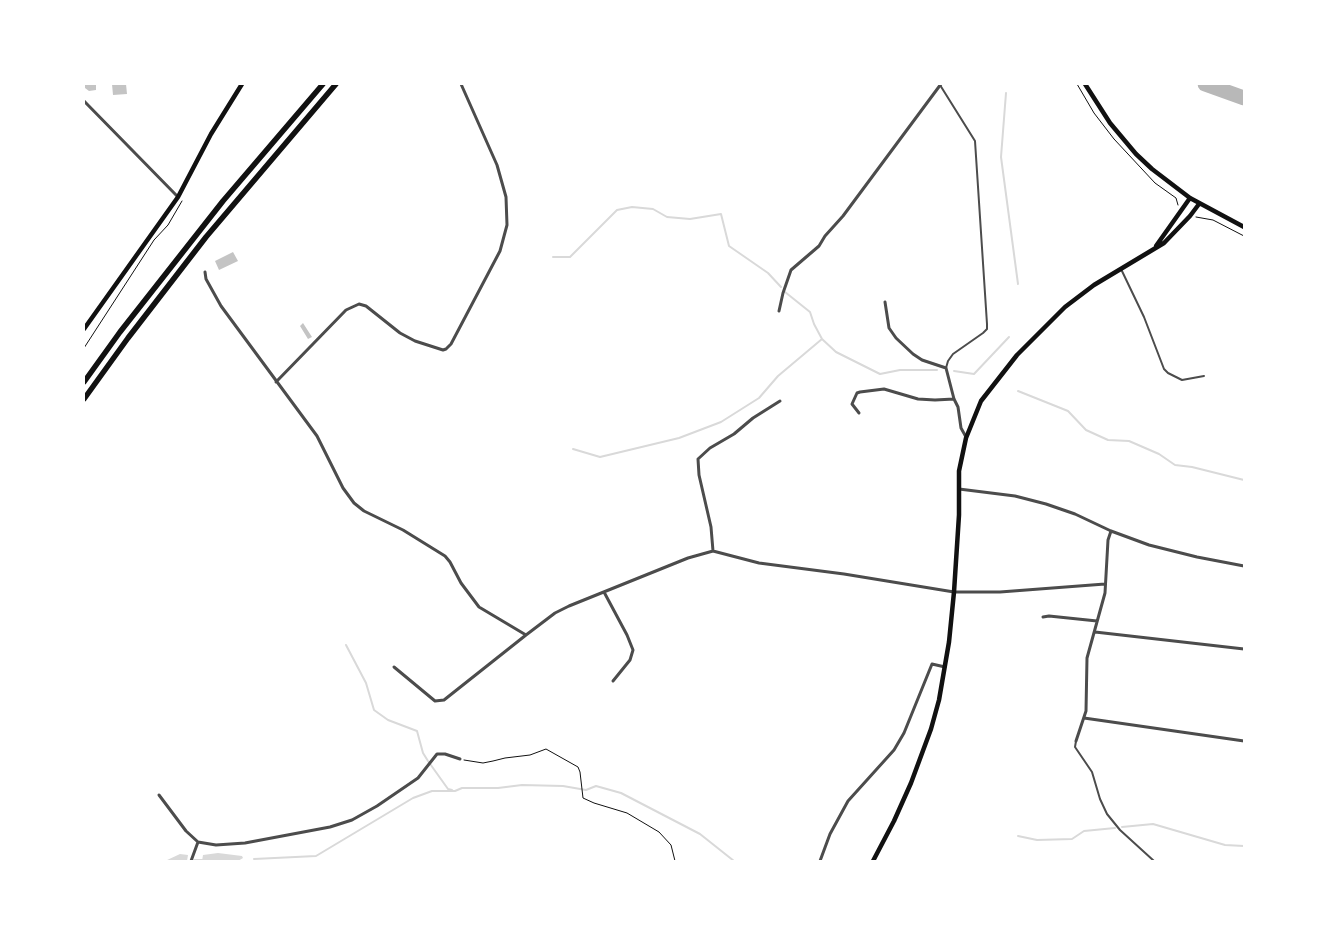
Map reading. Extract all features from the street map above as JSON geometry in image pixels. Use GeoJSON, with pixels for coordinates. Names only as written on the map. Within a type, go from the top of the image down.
{"type":"FeatureCollection","features":[{"type":"Feature","properties":{"kind":"highway"},"geometry":{"type":"LineString","coordinates":[[84,382],[120,332],[217,209],[323,84]]}},
{"type":"Feature","properties":{"kind":"highway"},"geometry":{"type":"LineString","coordinates":[[84,399],[128,338],[206,237],[336,84]]}},
{"type":"Feature","properties":{"kind":"main road"},"geometry":{"type":"LineString","coordinates":[[84,329],[180,199],[211,134],[242,84]]}},
{"type":"Feature","properties":{"kind":"main road"},"geometry":{"type":"LineString","coordinates":[[1085,84],[1110,123],[1136,154],[1152,169],[1199,204],[1244,227]]}},
{"type":"Feature","properties":{"kind":"main road"},"geometry":{"type":"LineString","coordinates":[[1153,249],[1164,237],[1190,198]]}},
{"type":"Feature","properties":{"kind":"main road"},"geometry":{"type":"LineString","coordinates":[[873,861],[894,821],[919,763],[938,707],[945,667],[958,551],[959,471],[966,438],[981,401],[1017,355],[1065,307],[1094,285],[1164,243],[1199,204]]}},
{"type":"Feature","properties":{"kind":"street"},"geometry":{"type":"LineString","coordinates":[[276,382],[346,310],[359,304],[366,306],[400,333],[416,342],[443,350],[451,344],[500,251],[507,225],[506,197],[497,165],[461,84]]}},
{"type":"Feature","properties":{"kind":"street"},"geometry":{"type":"LineString","coordinates":[[779,311],[783,293],[792,270],[819,246],[941,85]]}},
{"type":"Feature","properties":{"kind":"street"},"geometry":{"type":"LineString","coordinates":[[84,101],[180,199]]}},
{"type":"Feature","properties":{"kind":"street"},"geometry":{"type":"LineString","coordinates":[[205,272],[206,279],[221,306],[317,436],[343,488],[354,503],[364,511],[403,530],[445,556],[461,583],[479,607],[526,635]]}},
{"type":"Feature","properties":{"kind":"street"},"geometry":{"type":"LineString","coordinates":[[884,302],[890,328],[896,338],[912,354],[922,360],[946,368],[958,407],[961,428],[966,438]]}},
{"type":"Feature","properties":{"kind":"street"},"geometry":{"type":"LineString","coordinates":[[859,413],[852,404],[857,393],[860,392],[884,389],[918,399],[954,399]]}},
{"type":"Feature","properties":{"kind":"street"},"geometry":{"type":"LineString","coordinates":[[713,551],[699,475],[698,459],[710,448],[734,434],[753,418],[780,401]]}},
{"type":"Feature","properties":{"kind":"street"},"geometry":{"type":"LineString","coordinates":[[959,489],[1015,496],[1046,504],[1075,514],[1111,531],[1167,550],[1244,566]]}},
{"type":"Feature","properties":{"kind":"street"},"geometry":{"type":"LineString","coordinates":[[1076,741],[1086,711],[1087,658],[1103,602],[1108,540],[1111,531]]}},
{"type":"Feature","properties":{"kind":"street"},"geometry":{"type":"LineString","coordinates":[[394,667],[435,701],[444,700],[555,613],[688,558],[713,551],[759,563],[844,574],[954,592],[1000,592],[1105,584]]}},
{"type":"Feature","properties":{"kind":"street"},"geometry":{"type":"LineString","coordinates":[[604,592],[633,650],[630,660],[613,681]]}},
{"type":"Feature","properties":{"kind":"street"},"geometry":{"type":"LineString","coordinates":[[1044,617],[1097,621]]}},
{"type":"Feature","properties":{"kind":"street"},"geometry":{"type":"LineString","coordinates":[[1095,632],[1244,649]]}},
{"type":"Feature","properties":{"kind":"street"},"geometry":{"type":"LineString","coordinates":[[820,861],[830,834],[848,801],[894,750],[904,733],[932,664],[945,667]]}},
{"type":"Feature","properties":{"kind":"street"},"geometry":{"type":"LineString","coordinates":[[1084,718],[1244,741]]}},
{"type":"Feature","properties":{"kind":"street"},"geometry":{"type":"LineString","coordinates":[[159,796],[186,831],[198,842],[245,844],[330,827],[352,820],[414,781],[423,773],[437,754],[445,754],[460,759]]}},
{"type":"Feature","properties":{"kind":"street"},"geometry":{"type":"LineString","coordinates":[[191,861],[198,842]]}},
{"type":"Feature","properties":{"kind":"lane"},"geometry":{"type":"LineString","coordinates":[[941,85],[975,141],[987,324],[987,329],[983,333],[953,354],[946,368]]}},
{"type":"Feature","properties":{"kind":"lane"},"geometry":{"type":"LineString","coordinates":[[1121,269],[1144,317],[1164,369],[1182,380],[1204,376]]}},
{"type":"Feature","properties":{"kind":"lane"},"geometry":{"type":"LineString","coordinates":[[1076,741],[1075,746],[1092,772],[1100,799],[1107,814],[1120,830],[1154,861]]}},
{"type":"Feature","properties":{"kind":"path"},"geometry":{"type":"LineString","coordinates":[[84,348],[154,240],[168,225],[180,199]]}},
{"type":"Feature","properties":{"kind":"path"},"geometry":{"type":"LineString","coordinates":[[460,759],[483,763],[493,762],[505,758],[530,755],[546,749],[578,767],[583,798],[627,813],[659,832],[671,845],[675,861]]}},
{"type":"Feature","properties":{"kind":"shaded area"},"geometry":{"type":"Polygon","coordinates":[[[218,853],[242,856],[243,858],[238,861],[202,861],[203,855],[218,853]]]}},
{"type":"Feature","properties":{"kind":"shaded area"},"geometry":{"type":"Polygon","coordinates":[[[180,854],[188,855],[187,861],[165,861],[180,854]]]}},
{"type":"Feature","properties":{"kind":"building"},"geometry":{"type":"Polygon","coordinates":[[[85,84],[96,84],[96,90],[89,91],[85,88],[85,84]]]}},
{"type":"Feature","properties":{"kind":"building"},"geometry":{"type":"Polygon","coordinates":[[[112,84],[126,84],[127,94],[113,95],[112,84]]]}},
{"type":"Feature","properties":{"kind":"building"},"geometry":{"type":"Polygon","coordinates":[[[233,252],[238,261],[219,270],[215,261],[233,252]]]}},
{"type":"Feature","properties":{"kind":"building"},"geometry":{"type":"Polygon","coordinates":[[[303,323],[312,337],[308,339],[300,326],[303,323]]]}},
{"type":"Feature","properties":{"kind":"waterway"},"geometry":{"type":"LineString","coordinates":[[1006,93],[1001,157],[1018,284]]}},
{"type":"Feature","properties":{"kind":"waterway"},"geometry":{"type":"LineString","coordinates":[[553,257],[570,257],[617,210],[632,207],[653,209],[667,217],[690,219],[721,214],[729,246],[768,273],[781,287]]}},
{"type":"Feature","properties":{"kind":"waterway"},"geometry":{"type":"LineString","coordinates":[[785,292],[810,312],[822,339],[836,352],[880,374],[900,370],[937,370]]}},
{"type":"Feature","properties":{"kind":"waterway"},"geometry":{"type":"LineString","coordinates":[[954,371],[974,374],[1009,337]]}},
{"type":"Feature","properties":{"kind":"waterway"},"geometry":{"type":"LineString","coordinates":[[573,449],[600,457],[679,438],[721,422],[759,398],[778,376],[822,339]]}},
{"type":"Feature","properties":{"kind":"waterway"},"geometry":{"type":"LineString","coordinates":[[1018,391],[1068,411],[1086,430],[1108,440],[1129,441],[1159,454],[1175,465],[1192,467],[1244,480]]}},
{"type":"Feature","properties":{"kind":"waterway"},"geometry":{"type":"LineString","coordinates":[[346,645],[366,683],[374,710],[388,720],[417,731],[423,753],[448,789],[452,790]]}},
{"type":"Feature","properties":{"kind":"waterway"},"geometry":{"type":"LineString","coordinates":[[254,859],[316,856],[413,798],[432,791],[455,791],[462,788],[498,788],[522,785],[563,786],[586,790],[596,786],[621,793],[700,834],[734,861]]}},
{"type":"Feature","properties":{"kind":"waterway"},"geometry":{"type":"LineString","coordinates":[[1122,827],[1153,824],[1225,845],[1244,846]]}},
{"type":"Feature","properties":{"kind":"waterway"},"geometry":{"type":"LineString","coordinates":[[1018,836],[1037,840],[1072,839],[1084,831],[1115,828]]}},
{"type":"Feature","properties":{"kind":"waterway"},"geometry":{"type":"LineString","coordinates":[[194,860],[202,860]]}},
{"type":"Feature","properties":{"kind":"taxiway"},"geometry":{"type":"LineString","coordinates":[[1205,84],[1244,98]]}}]}
